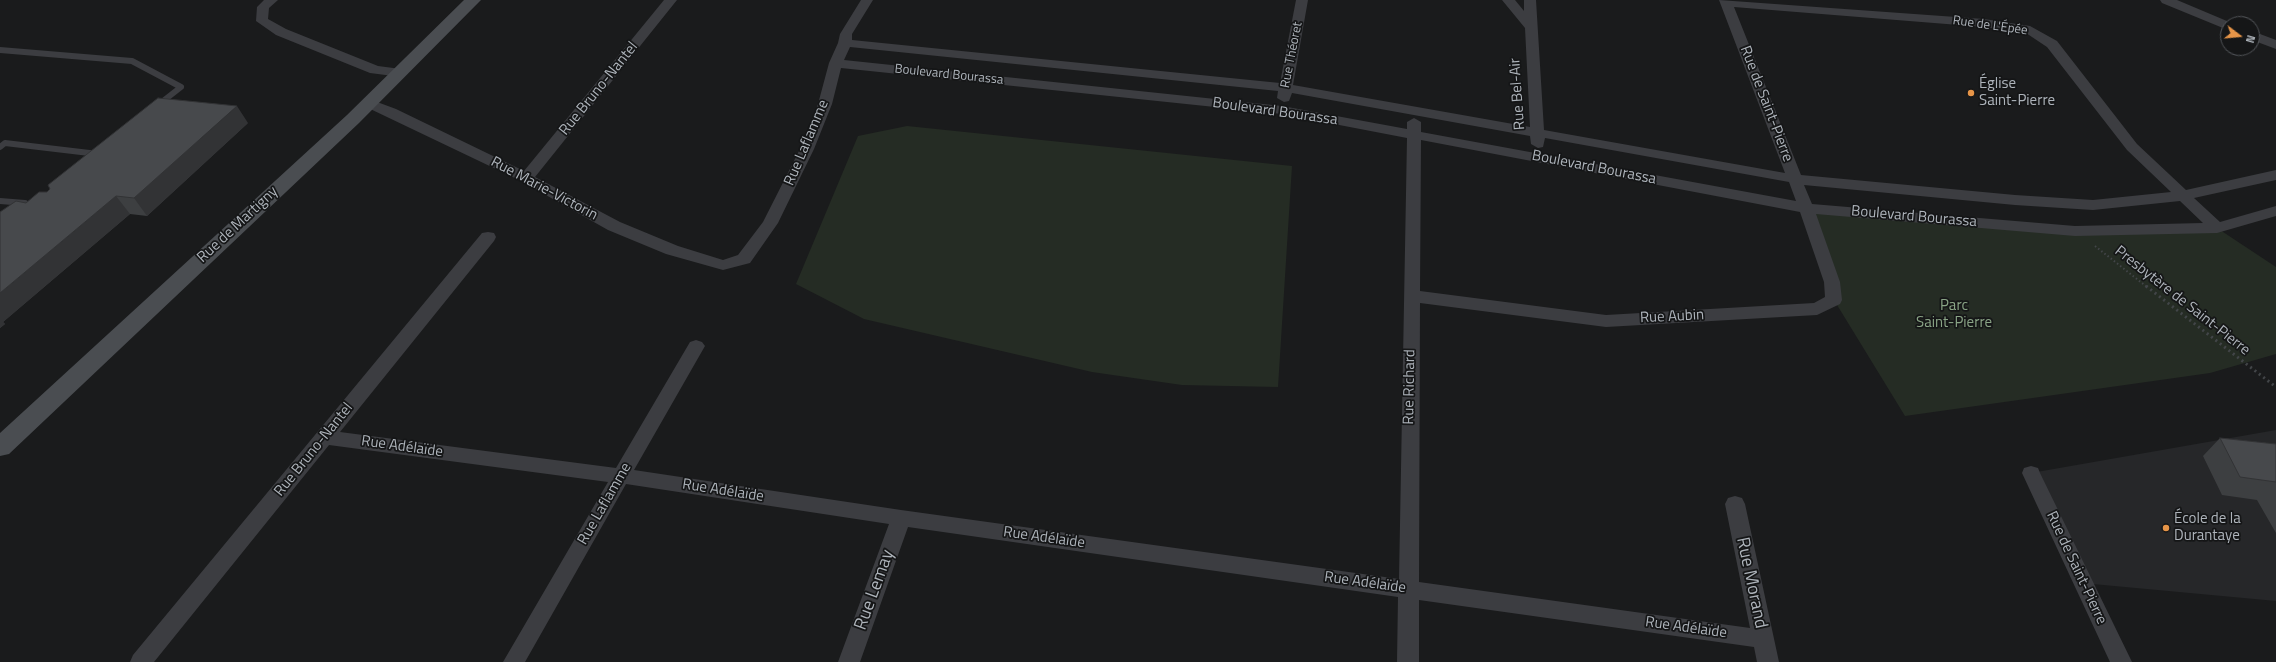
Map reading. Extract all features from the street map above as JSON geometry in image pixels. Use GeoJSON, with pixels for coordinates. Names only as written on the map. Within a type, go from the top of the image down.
{"type":"FeatureCollection","features":[{"type":"Feature","properties":{"kind":"main road","name":"Rue de Martigny"},"geometry":{"type":"LineString","coordinates":[[0,447],[401,73],[473,0]]}},
{"type":"Feature","properties":{"kind":"street"},"geometry":{"type":"LineString","coordinates":[[272,0],[263,7],[262,21],[281,32],[375,70],[401,73]]}},
{"type":"Feature","properties":{"kind":"street","name":"Rue Bruno-Nantel"},"geometry":{"type":"LineString","coordinates":[[526,178],[671,0]]}},
{"type":"Feature","properties":{"kind":"street","name":"Rue Laflamme"},"geometry":{"type":"LineString","coordinates":[[722,265],[744,259],[770,222],[807,149],[825,104],[836,63],[845,43],[846,34],[867,0]]}},
{"type":"Feature","properties":{"kind":"street","name":"Rue Théoret"},"geometry":{"type":"LineString","coordinates":[[1282,110],[1302,0]]}},
{"type":"Feature","properties":{"kind":"street"},"geometry":{"type":"LineString","coordinates":[[1508,0],[1531,27]]}},
{"type":"Feature","properties":{"kind":"street","name":"Rue Bel-Air"},"geometry":{"type":"LineString","coordinates":[[1530,0],[1539,158]]}},
{"type":"Feature","properties":{"kind":"street"},"geometry":{"type":"LineString","coordinates":[[2166,0],[2220,22]]}},
{"type":"Feature","properties":{"kind":"street","name":"Rue de Saint-Pierre"},"geometry":{"type":"LineString","coordinates":[[1725,2],[1806,208]]}},
{"type":"Feature","properties":{"kind":"street","name":"Rue de L'Épée"},"geometry":{"type":"LineString","coordinates":[[1725,2],[1984,23],[2030,30],[2052,44],[2132,147],[2217,228]]}},
{"type":"Feature","properties":{"kind":"street"},"geometry":{"type":"LineString","coordinates":[[2260,38],[2276,44]]}},
{"type":"Feature","properties":{"kind":"street","name":"Boulevard Bourassa"},"geometry":{"type":"LineString","coordinates":[[845,43],[1286,88],[1538,134],[1795,178],[2014,200],[2093,204],[2182,196],[2276,175]]}},
{"type":"Feature","properties":{"kind":"street","name":"Boulevard Bourassa"},"geometry":{"type":"LineString","coordinates":[[836,63],[1282,110],[1806,208],[2075,231],[2217,228],[2276,211]]}},
{"type":"Feature","properties":{"kind":"street"},"geometry":{"type":"LineString","coordinates":[[1158,97],[1164,75]]}},
{"type":"Feature","properties":{"kind":"street","name":"Rue Marie-Victorin"},"geometry":{"type":"LineString","coordinates":[[369,103],[391,112],[526,178],[614,226],[672,250],[722,265]]}},
{"type":"Feature","properties":{"kind":"street","name":"Rue Richard"},"geometry":{"type":"LineString","coordinates":[[1408,662],[1414,111]]}},
{"type":"Feature","properties":{"kind":"street"},"geometry":{"type":"LineString","coordinates":[[2014,200],[2031,228]]}},
{"type":"Feature","properties":{"kind":"street","name":"Rue Aubin"},"geometry":{"type":"LineString","coordinates":[[1412,296],[1606,321],[1817,309],[1834,300],[1832,282],[1806,208]]}},
{"type":"Feature","properties":{"kind":"street","name":"Rue Bruno-Nantel"},"geometry":{"type":"LineString","coordinates":[[141,662],[488,237]]}},
{"type":"Feature","properties":{"kind":"street","name":"Rue Laflamme"},"geometry":{"type":"LineString","coordinates":[[514,662],[696,346]]}},
{"type":"Feature","properties":{"kind":"street","name":"Rue Adélaïde"},"geometry":{"type":"LineString","coordinates":[[325,436],[621,476],[901,518],[1763,639]]}},
{"type":"Feature","properties":{"kind":"street","name":"Rue de Saint-Pierre"},"geometry":{"type":"LineString","coordinates":[[2031,473],[2121,662]]}},
{"type":"Feature","properties":{"kind":"street","name":"Rue Morand"},"geometry":{"type":"LineString","coordinates":[[1735,504],[1768,662]]}},
{"type":"Feature","properties":{"kind":"street","name":"Rue Lemay"},"geometry":{"type":"LineString","coordinates":[[849,662],[901,518]]}},
{"type":"Feature","properties":{"kind":"lane"},"geometry":{"type":"LineString","coordinates":[[0,50],[132,61],[181,87],[151,111]]}},
{"type":"Feature","properties":{"kind":"lane"},"geometry":{"type":"LineString","coordinates":[[0,147],[5,143],[98,154],[104,149]]}},
{"type":"Feature","properties":{"kind":"lane"},"geometry":{"type":"LineString","coordinates":[[0,201],[37,204]]}},
{"type":"Feature","properties":{"kind":"path","name":"Presbytère de Saint-Pierre"},"geometry":{"type":"LineString","coordinates":[[2075,231],[2276,387]]}},
{"type":"Feature","properties":{"kind":"shaded area","name":"École de la Durantaye"},"geometry":{"type":"Polygon","coordinates":[[[2276,430],[2276,601],[2082,583],[2031,473],[2276,430]]]}},
{"type":"Feature","properties":{"kind":"green space"},"geometry":{"type":"Polygon","coordinates":[[[907,126],[1292,166],[1278,387],[1182,385],[1092,372],[864,319],[796,284],[858,136],[907,126]]]}},
{"type":"Feature","properties":{"kind":"green space","name":"Parc Saint-Pierre"},"geometry":{"type":"Polygon","coordinates":[[[1806,208],[2031,228],[2217,228],[2276,267],[2276,354],[2210,373],[1905,416],[1834,300],[1806,208]]]}},
{"type":"Feature","properties":{"kind":"building"},"geometry":{"type":"Polygon","coordinates":[[[158,98],[237,106],[134,198],[116,196],[0,293],[0,212],[16,201],[26,203],[39,192],[47,192],[50,189],[48,185],[158,98]]]}},
{"type":"Feature","properties":{"kind":"building"},"geometry":{"type":"Polygon","coordinates":[[[2220,438],[2276,444],[2276,482],[2240,477],[2220,438]]]}},
{"type":"Feature","properties":{"kind":"place","name":"Église Saint-Pierre"},"geometry":{"type":"Point","coordinates":[1971,93]}},
{"type":"Feature","properties":{"kind":"place","name":"École de la Durantaye"},"geometry":{"type":"Point","coordinates":[2166,528]}}]}
